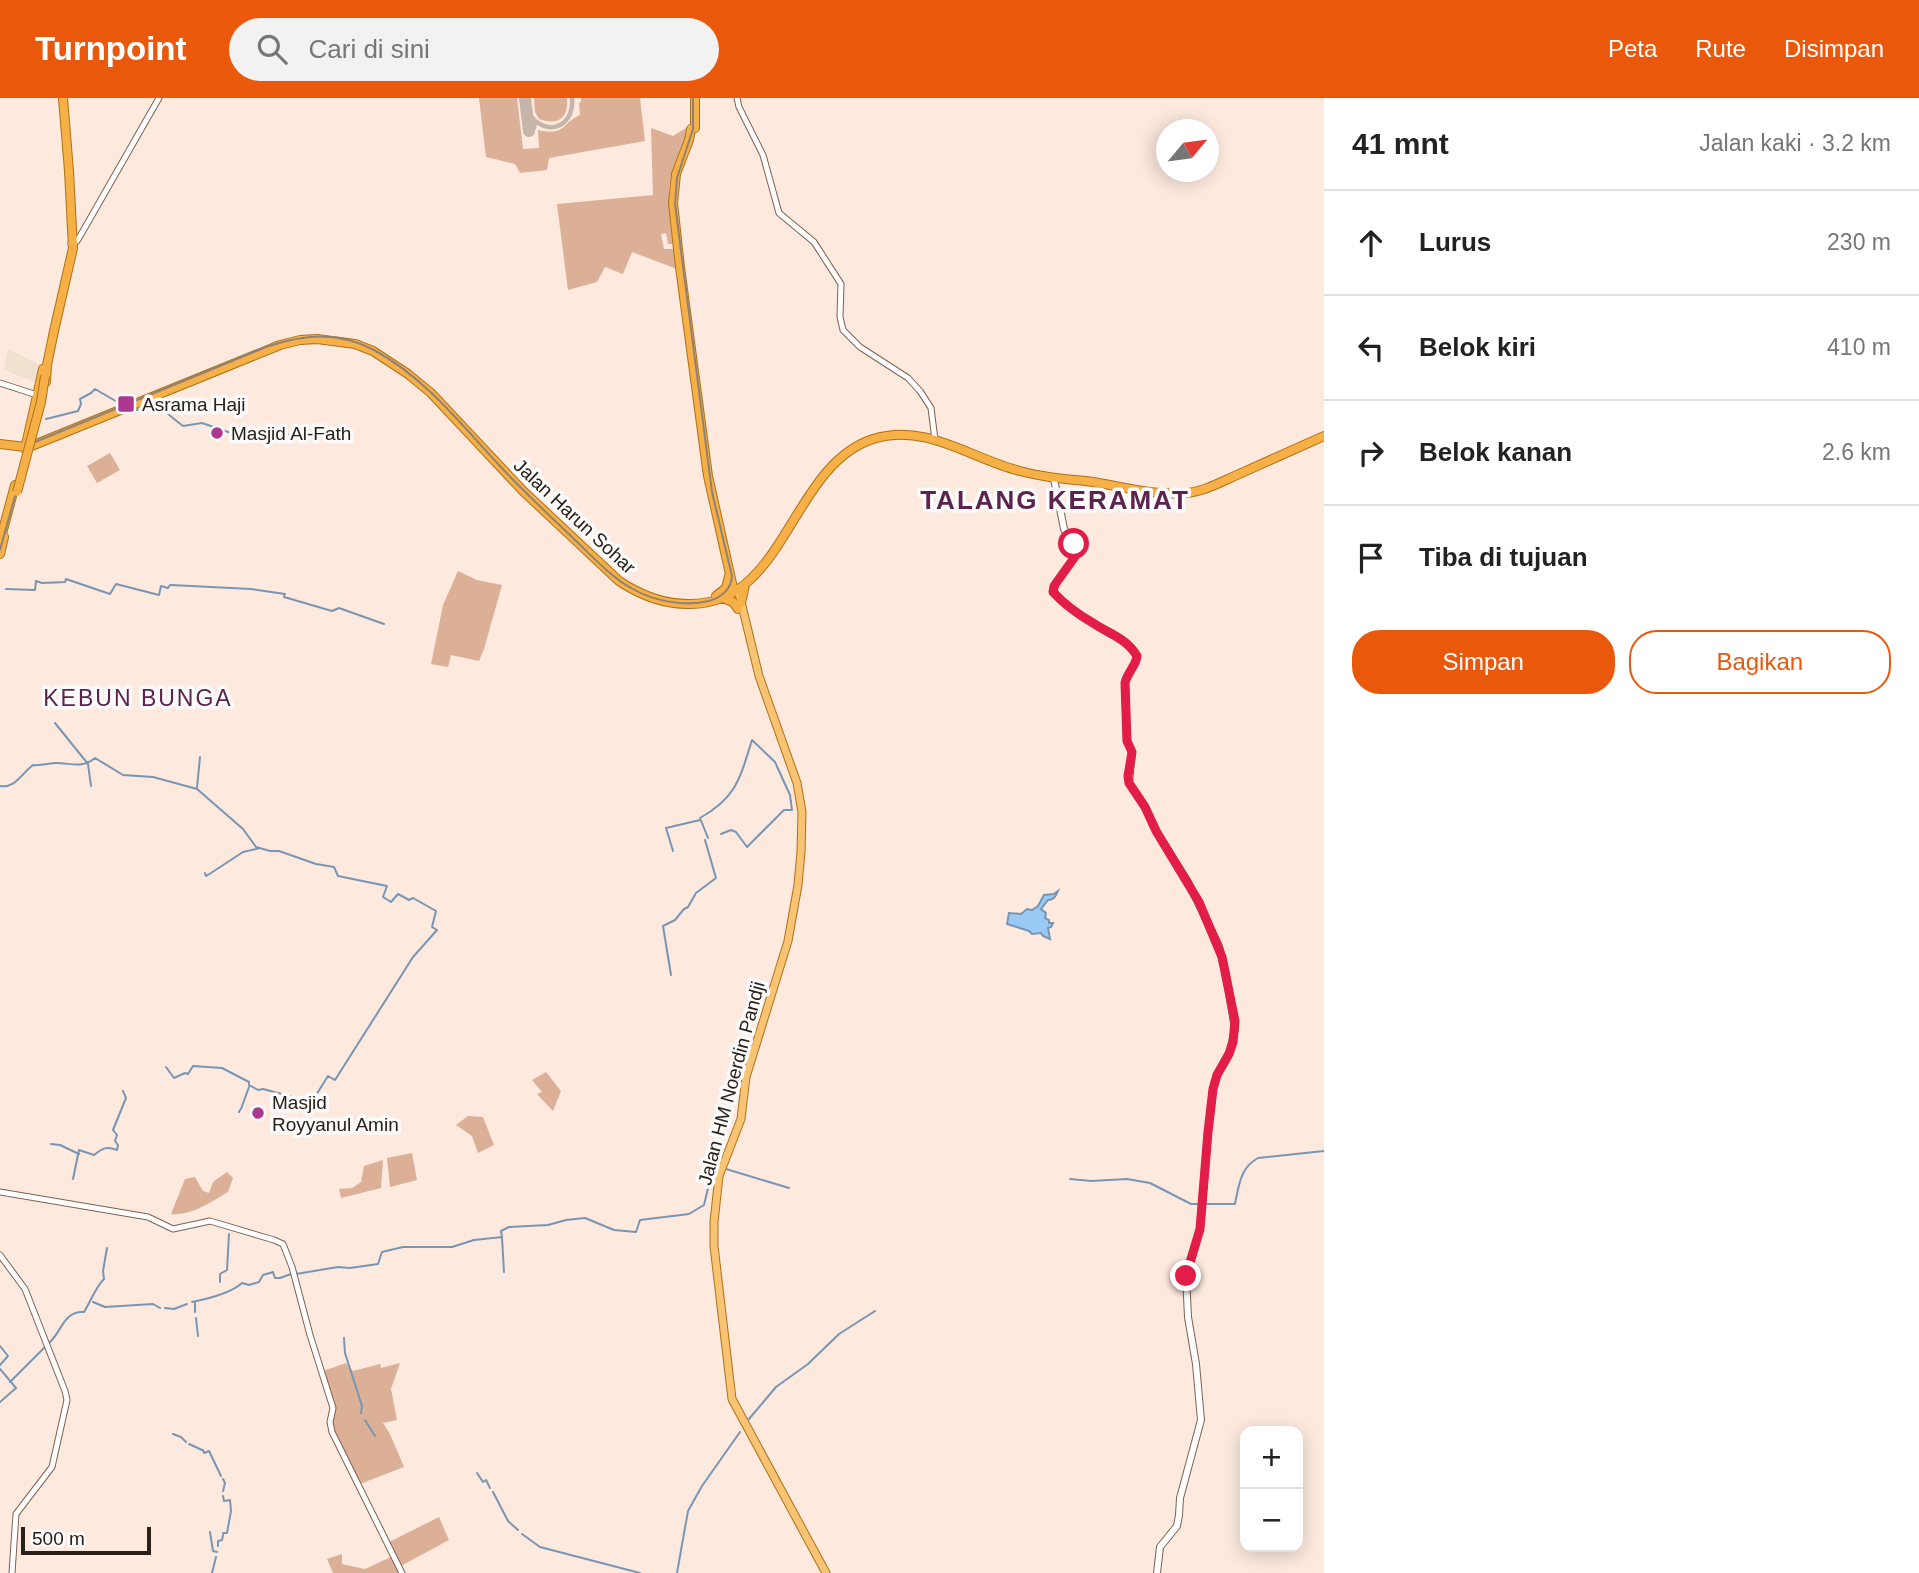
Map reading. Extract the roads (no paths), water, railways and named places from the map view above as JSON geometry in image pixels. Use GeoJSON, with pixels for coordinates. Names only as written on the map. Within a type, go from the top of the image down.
{"type":"FeatureCollection","features":[{"type":"Feature","properties":{"kind":"highway"},"geometry":{"type":"LineString","coordinates":[[0,541],[41,402],[44,375],[73,248],[64,98]]}},
{"type":"Feature","properties":{"kind":"highway"},"geometry":{"type":"LineString","coordinates":[[693,98],[691,148],[681,170],[678,186],[680,249],[709,484],[729,569],[737,587]]}},
{"type":"Feature","properties":{"kind":"highway"},"geometry":{"type":"LineString","coordinates":[[680,249],[715,491],[739,606]]}},
{"type":"Feature","properties":{"kind":"highway","name":"Jalan Harun Sohar"},"geometry":{"type":"LineString","coordinates":[[106,413],[282,340],[317,335],[355,340],[381,352],[421,379],[523,486],[622,579],[660,598],[696,600],[720,597]]}},
{"type":"Feature","properties":{"kind":"highway","name":"Jalan Harun Sohar"},"geometry":{"type":"LineString","coordinates":[[29,443],[280,345],[314,339],[350,343],[380,356],[421,384],[529,499],[619,581],[636,592],[660,601],[679,604],[707,603],[737,587],[766,561],[820,480],[835,463],[870,440],[886,436],[919,435],[1010,468],[1054,479],[1170,494],[1195,492],[1324,436]]}},
{"type":"Feature","properties":{"kind":"highway"},"geometry":{"type":"LineString","coordinates":[[29,443],[37,395],[44,375]]}},
{"type":"Feature","properties":{"kind":"highway"},"geometry":{"type":"LineString","coordinates":[[0,554],[29,443],[43,401],[44,375]]}},
{"type":"Feature","properties":{"kind":"highway"},"geometry":{"type":"LineString","coordinates":[[0,443],[29,443]]}},
{"type":"Feature","properties":{"kind":"highway"},"geometry":{"type":"LineString","coordinates":[[729,569],[727,586],[720,597],[739,606]]}},
{"type":"Feature","properties":{"kind":"main road"},"geometry":{"type":"LineString","coordinates":[[1054,479],[1064,528],[1070,540],[1080,550],[1054,586],[1053,592],[1094,624],[1120,638],[1137,656],[1125,683],[1127,741],[1132,752],[1129,783],[1194,893],[1219,946],[1235,1021],[1235,1035],[1229,1054],[1217,1075],[1213,1089],[1199,1231],[1187,1268],[1189,1326],[1202,1417],[1180,1498],[1177,1526],[1160,1547],[1157,1573]]}},
{"type":"Feature","properties":{"kind":"main road","name":"Jalan HM Noerdin Pandji"},"geometry":{"type":"LineString","coordinates":[[737,587],[755,678],[796,794],[797,873],[783,945],[742,1076],[737,1116],[715,1175],[710,1247],[727,1400],[824,1573]]}},
{"type":"Feature","properties":{"kind":"street"},"geometry":{"type":"LineString","coordinates":[[71,244],[77,241],[159,98]]}},
{"type":"Feature","properties":{"kind":"street"},"geometry":{"type":"LineString","coordinates":[[737,98],[763,155],[779,213],[814,242],[841,284],[841,321],[844,332],[866,352],[908,378],[920,390],[931,408],[935,440]]}},
{"type":"Feature","properties":{"kind":"street"},"geometry":{"type":"LineString","coordinates":[[0,383],[37,395]]}},
{"type":"Feature","properties":{"kind":"street"},"geometry":{"type":"LineString","coordinates":[[0,1192],[148,1217],[173,1229],[210,1221],[281,1242],[294,1274],[333,1409],[330,1422],[332,1432],[402,1573]]}},
{"type":"Feature","properties":{"kind":"street"},"geometry":{"type":"LineString","coordinates":[[0,1255],[25,1289],[65,1391],[66,1407],[52,1467],[16,1514],[12,1573]]}},
{"type":"Feature","properties":{"kind":"water"},"geometry":{"type":"Polygon","coordinates":[[[1058,891],[1041,909],[1046,913],[1045,918],[1049,923],[1053,923],[1048,928],[1050,939],[1041,933],[1032,934],[1007,924],[1009,913],[1021,914],[1027,909],[1032,910],[1038,906],[1044,895],[1058,891]]]}},
{"type":"Feature","properties":{"kind":"waterway"},"geometry":{"type":"LineString","coordinates":[[46,419],[78,411],[80,399],[95,389],[119,403]]}},
{"type":"Feature","properties":{"kind":"waterway"},"geometry":{"type":"LineString","coordinates":[[128,412],[153,407],[163,410],[183,426],[202,423],[237,435],[258,429],[268,433],[291,435]]}},
{"type":"Feature","properties":{"kind":"waterway"},"geometry":{"type":"LineString","coordinates":[[6,589],[35,590],[36,581],[65,582],[66,579],[110,594],[116,584],[159,595],[161,586],[168,588],[170,585]]}},
{"type":"Feature","properties":{"kind":"waterway"},"geometry":{"type":"LineString","coordinates":[[171,585],[251,589],[285,594],[284,597],[332,611],[339,608],[384,624]]}},
{"type":"Feature","properties":{"kind":"waterway"},"geometry":{"type":"LineString","coordinates":[[55,723],[88,764],[91,786]]}},
{"type":"Feature","properties":{"kind":"waterway"},"geometry":{"type":"LineString","coordinates":[[708,838],[700,818],[730,794],[752,740],[775,762],[790,795],[792,810],[784,810],[747,847],[736,832],[731,830],[721,834]]}},
{"type":"Feature","properties":{"kind":"waterway"},"geometry":{"type":"LineString","coordinates":[[197,788],[200,757]]}},
{"type":"Feature","properties":{"kind":"waterway"},"geometry":{"type":"LineString","coordinates":[[0,786],[14,783],[33,765],[81,764],[95,758],[123,775],[153,777],[197,789],[243,829],[256,847],[334,867],[338,876],[387,886],[383,897],[391,902],[398,894],[409,900],[413,898],[436,911],[432,927],[437,930],[413,957],[335,1080],[328,1076],[313,1100],[258,1090],[249,1085],[249,1082],[222,1068],[193,1066],[188,1074],[174,1078],[166,1067]]}},
{"type":"Feature","properties":{"kind":"waterway"},"geometry":{"type":"LineString","coordinates":[[673,851],[666,828],[700,820]]}},
{"type":"Feature","properties":{"kind":"waterway"},"geometry":{"type":"LineString","coordinates":[[671,975],[663,926],[675,920],[688,907],[696,893],[716,878],[705,840]]}},
{"type":"Feature","properties":{"kind":"waterway"},"geometry":{"type":"LineString","coordinates":[[205,873],[206,876],[243,852],[260,848]]}},
{"type":"Feature","properties":{"kind":"waterway"},"geometry":{"type":"LineString","coordinates":[[241,1109],[249,1087]]}},
{"type":"Feature","properties":{"kind":"waterway"},"geometry":{"type":"LineString","coordinates":[[73,1179],[79,1150],[94,1155],[105,1148],[117,1150],[117,1135],[113,1130],[126,1098],[123,1091]]}},
{"type":"Feature","properties":{"kind":"waterway"},"geometry":{"type":"LineString","coordinates":[[51,1144],[79,1154]]}},
{"type":"Feature","properties":{"kind":"waterway"},"geometry":{"type":"LineString","coordinates":[[1206,1204],[1235,1204],[1244,1172],[1258,1158],[1324,1151]]}},
{"type":"Feature","properties":{"kind":"waterway"},"geometry":{"type":"LineString","coordinates":[[296,1274],[378,1264],[382,1252],[403,1247],[452,1247],[474,1240],[502,1237],[501,1231],[509,1227],[548,1225],[585,1218],[614,1230],[636,1232],[640,1220],[689,1214],[704,1205],[714,1163]]}},
{"type":"Feature","properties":{"kind":"waterway"},"geometry":{"type":"LineString","coordinates":[[726,1169],[789,1188]]}},
{"type":"Feature","properties":{"kind":"waterway"},"geometry":{"type":"LineString","coordinates":[[1070,1179],[1127,1179],[1150,1183],[1191,1204],[1200,1204]]}},
{"type":"Feature","properties":{"kind":"waterway"},"geometry":{"type":"LineString","coordinates":[[220,1282],[220,1274],[227,1270],[229,1234]]}},
{"type":"Feature","properties":{"kind":"waterway"},"geometry":{"type":"LineString","coordinates":[[502,1238],[504,1272]]}},
{"type":"Feature","properties":{"kind":"waterway"},"geometry":{"type":"LineString","coordinates":[[49,1343],[67,1318],[77,1312],[84,1312],[104,1279],[107,1248]]}},
{"type":"Feature","properties":{"kind":"waterway"},"geometry":{"type":"LineString","coordinates":[[192,1302],[225,1293],[242,1283],[249,1285],[259,1282],[263,1275],[273,1272],[275,1278],[279,1278]]}},
{"type":"Feature","properties":{"kind":"waterway"},"geometry":{"type":"LineString","coordinates":[[280,1278],[291,1274]]}},
{"type":"Feature","properties":{"kind":"waterway"},"geometry":{"type":"LineString","coordinates":[[93,1302],[105,1307],[153,1304],[160,1308]]}},
{"type":"Feature","properties":{"kind":"waterway"},"geometry":{"type":"LineString","coordinates":[[195,1303],[195,1312]]}},
{"type":"Feature","properties":{"kind":"waterway"},"geometry":{"type":"LineString","coordinates":[[165,1308],[174,1309],[187,1304]]}},
{"type":"Feature","properties":{"kind":"waterway"},"geometry":{"type":"LineString","coordinates":[[749,1419],[776,1387],[808,1364],[839,1334],[875,1311]]}},
{"type":"Feature","properties":{"kind":"waterway"},"geometry":{"type":"LineString","coordinates":[[196,1318],[198,1336]]}},
{"type":"Feature","properties":{"kind":"waterway"},"geometry":{"type":"LineString","coordinates":[[344,1338],[345,1353],[362,1406],[361,1413]]}},
{"type":"Feature","properties":{"kind":"waterway"},"geometry":{"type":"LineString","coordinates":[[0,1346],[8,1356],[0,1365]]}},
{"type":"Feature","properties":{"kind":"waterway"},"geometry":{"type":"LineString","coordinates":[[10,1382],[45,1347]]}},
{"type":"Feature","properties":{"kind":"waterway"},"geometry":{"type":"LineString","coordinates":[[0,1369],[16,1388],[0,1402]]}},
{"type":"Feature","properties":{"kind":"waterway"},"geometry":{"type":"LineString","coordinates":[[365,1420],[375,1436]]}},
{"type":"Feature","properties":{"kind":"waterway"},"geometry":{"type":"LineString","coordinates":[[677,1573],[688,1511],[740,1432]]}},
{"type":"Feature","properties":{"kind":"waterway"},"geometry":{"type":"LineString","coordinates":[[173,1434],[186,1442]]}},
{"type":"Feature","properties":{"kind":"waterway"},"geometry":{"type":"LineString","coordinates":[[189,1444],[202,1450]]}},
{"type":"Feature","properties":{"kind":"waterway"},"geometry":{"type":"LineString","coordinates":[[203,1450],[204,1453],[209,1451],[221,1476]]}},
{"type":"Feature","properties":{"kind":"waterway"},"geometry":{"type":"LineString","coordinates":[[477,1473],[483,1482],[486,1480],[490,1488]]}},
{"type":"Feature","properties":{"kind":"waterway"},"geometry":{"type":"LineString","coordinates":[[223,1479],[223,1491]]}},
{"type":"Feature","properties":{"kind":"waterway"},"geometry":{"type":"LineString","coordinates":[[493,1492],[508,1521],[518,1530]]}},
{"type":"Feature","properties":{"kind":"waterway"},"geometry":{"type":"LineString","coordinates":[[223,1496],[224,1501],[230,1500],[231,1511],[227,1533],[223,1533]]}},
{"type":"Feature","properties":{"kind":"waterway"},"geometry":{"type":"LineString","coordinates":[[210,1532],[213,1551],[217,1552]]}},
{"type":"Feature","properties":{"kind":"waterway"},"geometry":{"type":"LineString","coordinates":[[522,1534],[540,1547],[640,1573]]}},
{"type":"Feature","properties":{"kind":"waterway"},"geometry":{"type":"LineString","coordinates":[[218,1546],[223,1535]]}},
{"type":"Feature","properties":{"kind":"waterway"},"geometry":{"type":"LineString","coordinates":[[212,1573],[216,1557]]}},
{"type":"Feature","properties":{"kind":"tram line"},"geometry":{"type":"LineString","coordinates":[[0,550],[27,453],[35,442],[266,347],[294,339],[321,336],[347,340],[374,350],[426,387],[527,494],[623,583],[640,593],[669,602],[699,603],[722,595],[728,589],[732,576],[712,492],[675,204],[677,178],[693,129],[693,98]]}},
{"type":"Feature","properties":{"kind":"place","name":"Asrama Haji"},"geometry":{"type":"Point","coordinates":[126,404]}},
{"type":"Feature","properties":{"kind":"place","name":"Masjid Al-Fath"},"geometry":{"type":"Point","coordinates":[217,433]}},
{"type":"Feature","properties":{"kind":"place","name":"Masjid Royyanul Amin"},"geometry":{"type":"Point","coordinates":[258,1113]}},
{"type":"Feature","properties":{"kind":"district","name":"TALANG KERAMAT"},"geometry":{"type":"Point","coordinates":[1055,500]}},
{"type":"Feature","properties":{"kind":"district","name":"KEBUN BUNGA"},"geometry":{"type":"Point","coordinates":[138,698]}}]}
